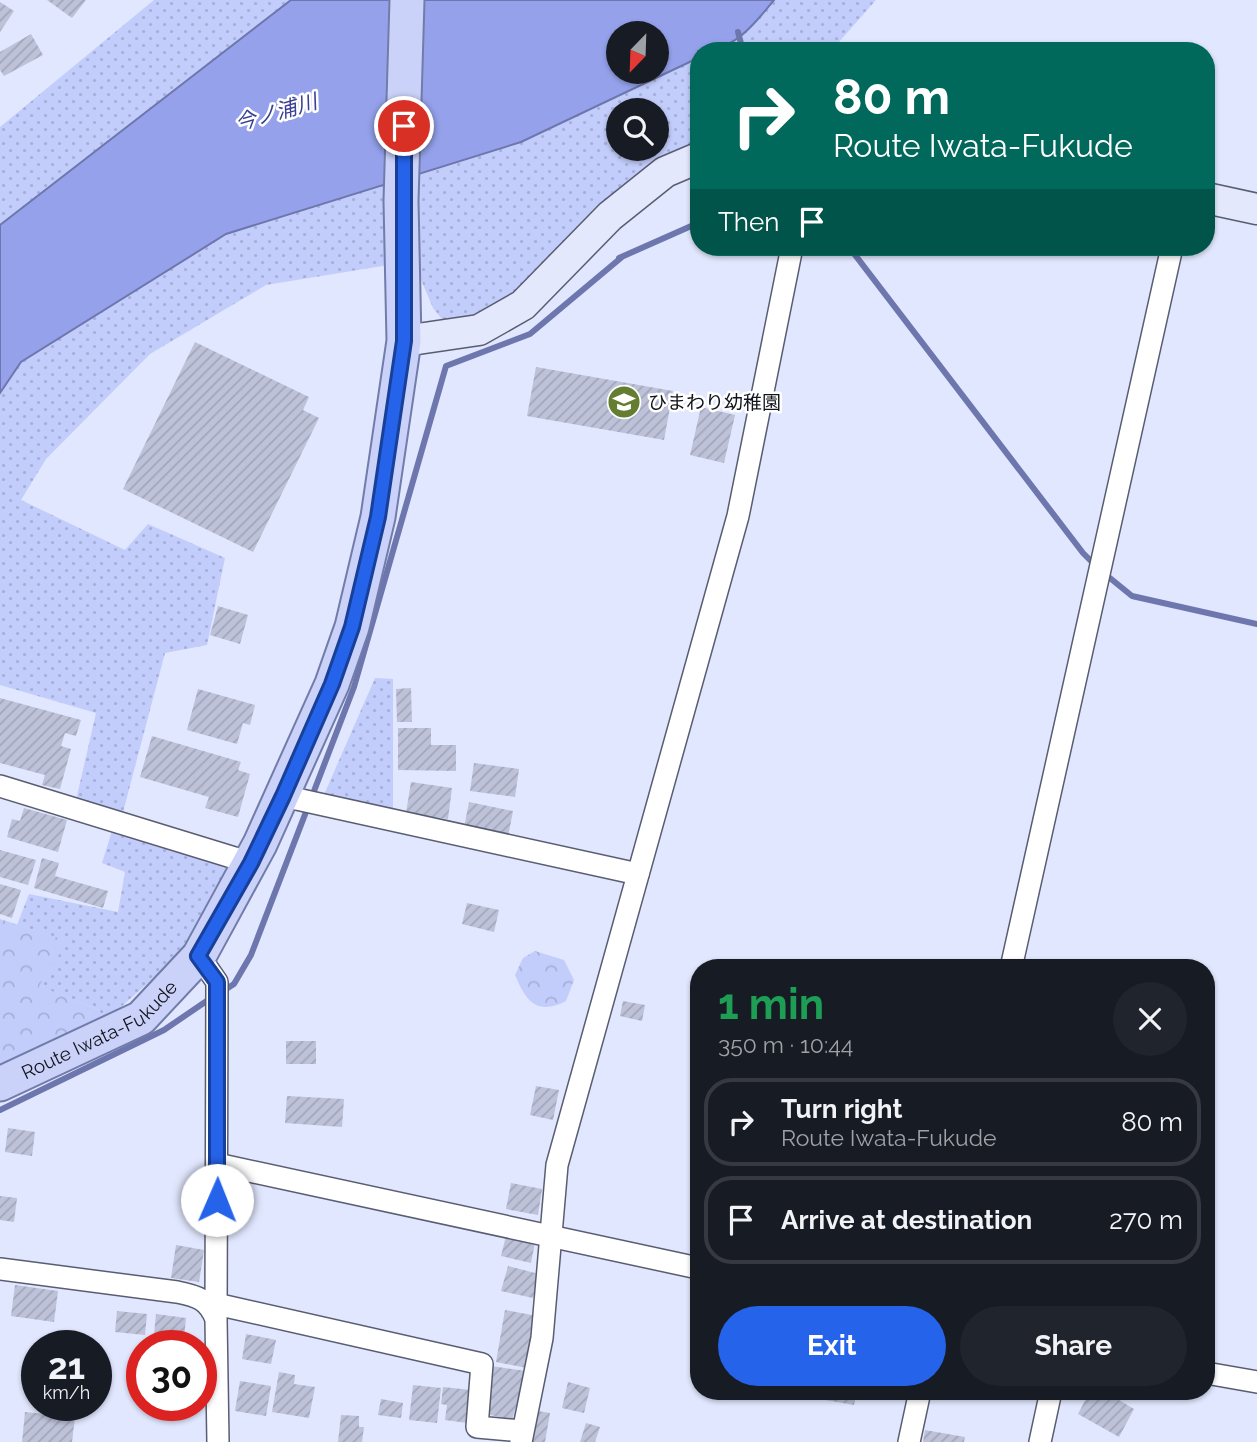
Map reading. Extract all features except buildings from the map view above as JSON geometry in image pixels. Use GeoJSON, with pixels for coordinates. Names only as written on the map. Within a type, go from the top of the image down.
{"type":"FeatureCollection","features":[{"type":"Feature","properties":{"kind":"main road","name":"Route Iwata-Fukude"},"geometry":{"type":"LineString","coordinates":[[0,1084],[141,1018],[198,956],[251,863],[332,684],[352,627],[378,517],[404,341],[401,201],[407,0]]}},
{"type":"Feature","properties":{"kind":"street"},"geometry":{"type":"LineString","coordinates":[[404,341],[479,330],[523,304],[610,216],[665,172],[690,161]]}},
{"type":"Feature","properties":{"kind":"street"},"geometry":{"type":"LineString","coordinates":[[1215,200],[1257,209]]}},
{"type":"Feature","properties":{"kind":"street"},"geometry":{"type":"LineString","coordinates":[[0,1269],[199,1297],[216,1311],[482,1364],[477,1427],[522,1437],[542,1338],[557,1165],[738,516],[790,256]]}},
{"type":"Feature","properties":{"kind":"street"},"geometry":{"type":"LineString","coordinates":[[1013,959],[1170,256]]}},
{"type":"Feature","properties":{"kind":"street"},"geometry":{"type":"LineString","coordinates":[[0,786],[251,863]]}},
{"type":"Feature","properties":{"kind":"street"},"geometry":{"type":"LineString","coordinates":[[283,796],[638,874]]}},
{"type":"Feature","properties":{"kind":"street"},"geometry":{"type":"LineString","coordinates":[[198,956],[217,982],[218,1442]]}},
{"type":"Feature","properties":{"kind":"street"},"geometry":{"type":"LineString","coordinates":[[217,1164],[690,1266]]}},
{"type":"Feature","properties":{"kind":"street"},"geometry":{"type":"LineString","coordinates":[[1215,1375],[1257,1382]]}},
{"type":"Feature","properties":{"kind":"street"},"geometry":{"type":"LineString","coordinates":[[909,1442],[918,1400]]}},
{"type":"Feature","properties":{"kind":"street"},"geometry":{"type":"LineString","coordinates":[[1040,1442],[1049,1400]]}},
{"type":"Feature","properties":{"kind":"green space"},"geometry":{"type":"Polygon","coordinates":[[[154,0],[876,0],[839,42],[690,42],[690,170],[454,334],[433,308],[413,261],[266,285],[150,354],[46,459],[21,500],[125,550],[148,524],[225,558],[207,645],[165,653],[122,816],[74,809],[96,713],[0,685],[0,127],[154,0]]]}},
{"type":"Feature","properties":{"kind":"green space"},"geometry":{"type":"Polygon","coordinates":[[[375,678],[393,679],[393,820],[320,804],[375,678]]]}},
{"type":"Feature","properties":{"kind":"green space"},"geometry":{"type":"Polygon","coordinates":[[[115,821],[229,864],[214,901],[175,959],[104,1022],[99,1010],[38,986],[67,941],[17,925],[29,894],[118,912],[125,872],[102,863],[115,821]]]}},
{"type":"Feature","properties":{"kind":"green space"},"geometry":{"type":"Polygon","coordinates":[[[0,919],[68,941],[39,986],[99,1010],[104,1022],[0,1073],[0,919]]]}},
{"type":"Feature","properties":{"kind":"green space"},"geometry":{"type":"Polygon","coordinates":[[[535,951],[564,960],[574,980],[566,1001],[547,1007],[540,1006],[528,999],[523,992],[515,975],[523,958],[535,951]]]}},
{"type":"Feature","properties":{"kind":"water","name":"今ノ浦川"},"geometry":{"type":"Polygon","coordinates":[[[291,0],[774,0],[750,28],[732,42],[690,42],[690,62],[669,72],[669,21],[606,21],[606,84],[643,84],[614,98],[606,98],[606,102],[521,142],[226,234],[21,362],[0,393],[0,225],[291,0]]]}},
{"type":"Feature","properties":{"kind":"waterway"},"geometry":{"type":"LineString","coordinates":[[738,32],[741,42]]}},
{"type":"Feature","properties":{"kind":"waterway"},"geometry":{"type":"LineString","coordinates":[[220,993],[234,984],[251,955],[354,687],[446,366],[530,334],[622,257],[619,258],[690,227]]}},
{"type":"Feature","properties":{"kind":"waterway"},"geometry":{"type":"LineString","coordinates":[[856,256],[1083,553],[1097,567]]}},
{"type":"Feature","properties":{"kind":"waterway"},"geometry":{"type":"LineString","coordinates":[[1105,574],[1132,596],[1257,624]]}},
{"type":"Feature","properties":{"kind":"waterway"},"geometry":{"type":"LineString","coordinates":[[0,1110],[164,1030],[211,998]]}},
{"type":"Feature","properties":{"kind":"place","name":"ひまわり幼稚園"},"geometry":{"type":"Point","coordinates":[624,402]}},
{"type":"Feature","properties":{"kind":"route"},"geometry":{"type":"LineString","coordinates":[[217,1200],[217,982],[198,956],[251,863],[283,796],[332,684],[352,627],[378,517],[404,341],[401,201],[404,126]]}}]}
